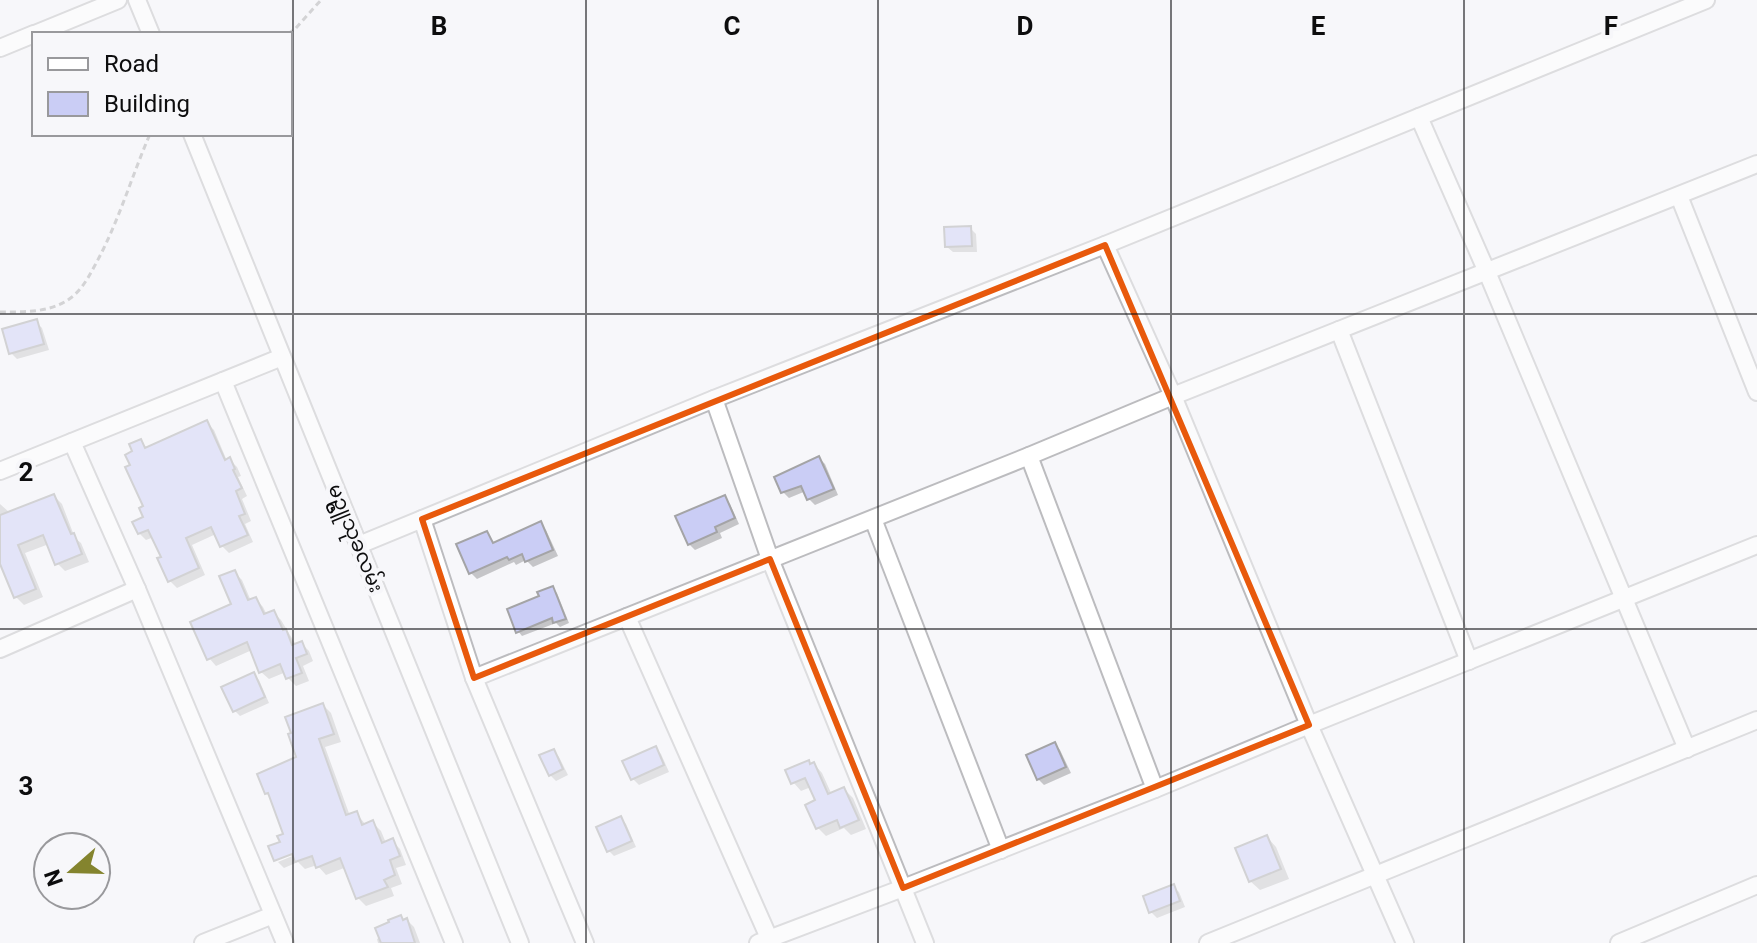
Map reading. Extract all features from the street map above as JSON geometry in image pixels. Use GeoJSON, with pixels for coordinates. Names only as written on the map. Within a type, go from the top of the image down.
{"type":"FeatureCollection","features":[{"type":"Feature","properties":{"kind":"street"},"geometry":{"type":"LineString","coordinates":[[39,32],[118,0]]}},
{"type":"Feature","properties":{"kind":"street"},"geometry":{"type":"LineString","coordinates":[[137,0],[150,32]]}},
{"type":"Feature","properties":{"kind":"street"},"geometry":{"type":"LineString","coordinates":[[359,545],[1706,0]]}},
{"type":"Feature","properties":{"kind":"street"},"geometry":{"type":"LineString","coordinates":[[0,48],[32,35]]}},
{"type":"Feature","properties":{"kind":"street"},"geometry":{"type":"LineString","coordinates":[[1419,117],[1687,749]]}},
{"type":"Feature","properties":{"kind":"street","name":"မဥ္ဇူသုခလမ်း"},"geometry":{"type":"LineString","coordinates":[[193,136],[520,943]]}},
{"type":"Feature","properties":{"kind":"street"},"geometry":{"type":"LineString","coordinates":[[474,678],[1757,164]]}},
{"type":"Feature","properties":{"kind":"street"},"geometry":{"type":"LineString","coordinates":[[1679,196],[1757,392]]}},
{"type":"Feature","properties":{"kind":"street"},"geometry":{"type":"LineString","coordinates":[[1105,245],[1173,396],[1309,725],[1405,943]]}},
{"type":"Feature","properties":{"kind":"street"},"geometry":{"type":"LineString","coordinates":[[1339,330],[1469,661]]}},
{"type":"Feature","properties":{"kind":"street"},"geometry":{"type":"LineString","coordinates":[[0,471],[282,357]]}},
{"type":"Feature","properties":{"kind":"street"},"geometry":{"type":"LineString","coordinates":[[223,381],[454,943]]}},
{"type":"Feature","properties":{"kind":"street"},"geometry":{"type":"LineString","coordinates":[[714,399],[770,559],[925,943]]}},
{"type":"Feature","properties":{"kind":"street"},"geometry":{"type":"LineString","coordinates":[[72,442],[285,943]]}},
{"type":"Feature","properties":{"kind":"street"},"geometry":{"type":"LineString","coordinates":[[1029,456],[1155,789]]}},
{"type":"Feature","properties":{"kind":"street"},"geometry":{"type":"LineString","coordinates":[[422,519],[474,678],[585,943]]}},
{"type":"Feature","properties":{"kind":"street"},"geometry":{"type":"LineString","coordinates":[[873,519],[1001,850]]}},
{"type":"Feature","properties":{"kind":"street"},"geometry":{"type":"LineString","coordinates":[[627,617],[764,941],[1155,789],[1757,545]]}},
{"type":"Feature","properties":{"kind":"street"},"geometry":{"type":"LineString","coordinates":[[0,649],[137,589]]}},
{"type":"Feature","properties":{"kind":"street"},"geometry":{"type":"LineString","coordinates":[[1208,943],[1757,720]]}},
{"type":"Feature","properties":{"kind":"street"},"geometry":{"type":"LineString","coordinates":[[1619,943],[1757,885]]}},
{"type":"Feature","properties":{"kind":"street"},"geometry":{"type":"LineString","coordinates":[[203,943],[273,915]]}},
{"type":"Feature","properties":{"kind":"path"},"geometry":{"type":"LineString","coordinates":[[291,32],[321,0]]}},
{"type":"Feature","properties":{"kind":"path"},"geometry":{"type":"LineString","coordinates":[[0,312],[48,309],[71,298],[84,284],[108,243],[149,136]]}},
{"type":"Feature","properties":{"kind":"highlighted area"},"geometry":{"type":"Polygon","coordinates":[[[1105,245],[1309,725],[903,888],[770,559],[474,678],[422,519],[1105,245]]]}},
{"type":"Feature","properties":{"kind":"building"},"geometry":{"type":"Polygon","coordinates":[[[971,226],[972,246],[945,247],[944,227],[971,226]]]}},
{"type":"Feature","properties":{"kind":"building"},"geometry":{"type":"Polygon","coordinates":[[[37,319],[44,344],[9,354],[2,329],[37,319]]]}},
{"type":"Feature","properties":{"kind":"building"},"geometry":{"type":"Polygon","coordinates":[[[207,420],[225,460],[230,457],[242,488],[236,491],[245,514],[239,516],[248,535],[220,547],[211,527],[186,538],[199,568],[168,582],[157,558],[161,557],[148,530],[138,534],[132,522],[143,517],[139,508],[143,506],[125,467],[130,465],[125,455],[132,451],[129,444],[141,439],[145,448],[207,420]]]}},
{"type":"Feature","properties":{"kind":"building"},"geometry":{"type":"Polygon","coordinates":[[[819,456],[834,489],[807,500],[801,486],[781,493],[774,477],[819,456]]]}},
{"type":"Feature","properties":{"kind":"building"},"geometry":{"type":"Polygon","coordinates":[[[54,494],[82,554],[55,565],[43,535],[18,545],[36,589],[14,598],[0,564],[0,515],[54,494]]]}},
{"type":"Feature","properties":{"kind":"building"},"geometry":{"type":"Polygon","coordinates":[[[725,495],[735,518],[715,527],[717,532],[688,545],[675,516],[725,495]]]}},
{"type":"Feature","properties":{"kind":"building"},"geometry":{"type":"Polygon","coordinates":[[[541,521],[553,550],[525,562],[522,554],[509,560],[507,557],[469,574],[456,544],[487,531],[493,543],[541,521]]]}},
{"type":"Feature","properties":{"kind":"building"},"geometry":{"type":"Polygon","coordinates":[[[235,570],[248,600],[256,597],[264,614],[274,610],[292,645],[302,641],[307,654],[296,658],[302,673],[286,679],[280,664],[259,673],[247,642],[207,660],[190,622],[231,604],[219,576],[235,570]]]}},
{"type":"Feature","properties":{"kind":"building"},"geometry":{"type":"Polygon","coordinates":[[[553,586],[566,619],[553,623],[552,618],[516,633],[507,609],[539,596],[537,592],[553,586]]]}},
{"type":"Feature","properties":{"kind":"building"},"geometry":{"type":"Polygon","coordinates":[[[254,672],[265,697],[233,712],[221,687],[254,672]]]}},
{"type":"Feature","properties":{"kind":"building"},"geometry":{"type":"Polygon","coordinates":[[[323,703],[334,734],[319,739],[346,815],[357,811],[362,825],[373,820],[382,843],[393,838],[400,856],[390,860],[395,875],[384,880],[388,887],[356,899],[340,858],[316,868],[312,856],[295,862],[292,854],[274,861],[268,846],[280,842],[277,836],[283,834],[268,793],[265,794],[257,774],[296,757],[285,717],[323,703]]]}},
{"type":"Feature","properties":{"kind":"building"},"geometry":{"type":"Polygon","coordinates":[[[1055,742],[1066,767],[1037,780],[1026,755],[1055,742]]]}},
{"type":"Feature","properties":{"kind":"building"},"geometry":{"type":"Polygon","coordinates":[[[656,746],[664,765],[631,780],[622,761],[656,746]]]}},
{"type":"Feature","properties":{"kind":"building"},"geometry":{"type":"Polygon","coordinates":[[[554,749],[563,769],[549,776],[539,755],[554,749]]]}},
{"type":"Feature","properties":{"kind":"building"},"geometry":{"type":"Polygon","coordinates":[[[809,760],[810,764],[814,762],[828,794],[844,787],[859,820],[840,828],[837,820],[816,829],[805,805],[815,800],[805,778],[791,784],[785,770],[809,760]]]}},
{"type":"Feature","properties":{"kind":"building"},"geometry":{"type":"Polygon","coordinates":[[[621,816],[632,841],[607,852],[596,827],[621,816]]]}},
{"type":"Feature","properties":{"kind":"building"},"geometry":{"type":"Polygon","coordinates":[[[1267,835],[1281,869],[1249,882],[1235,848],[1267,835]]]}},
{"type":"Feature","properties":{"kind":"building"},"geometry":{"type":"Polygon","coordinates":[[[1174,884],[1180,901],[1149,913],[1143,896],[1174,884]]]}},
{"type":"Feature","properties":{"kind":"building"},"geometry":{"type":"Polygon","coordinates":[[[401,915],[403,920],[407,918],[415,943],[381,943],[375,928],[401,915]]]}}]}
